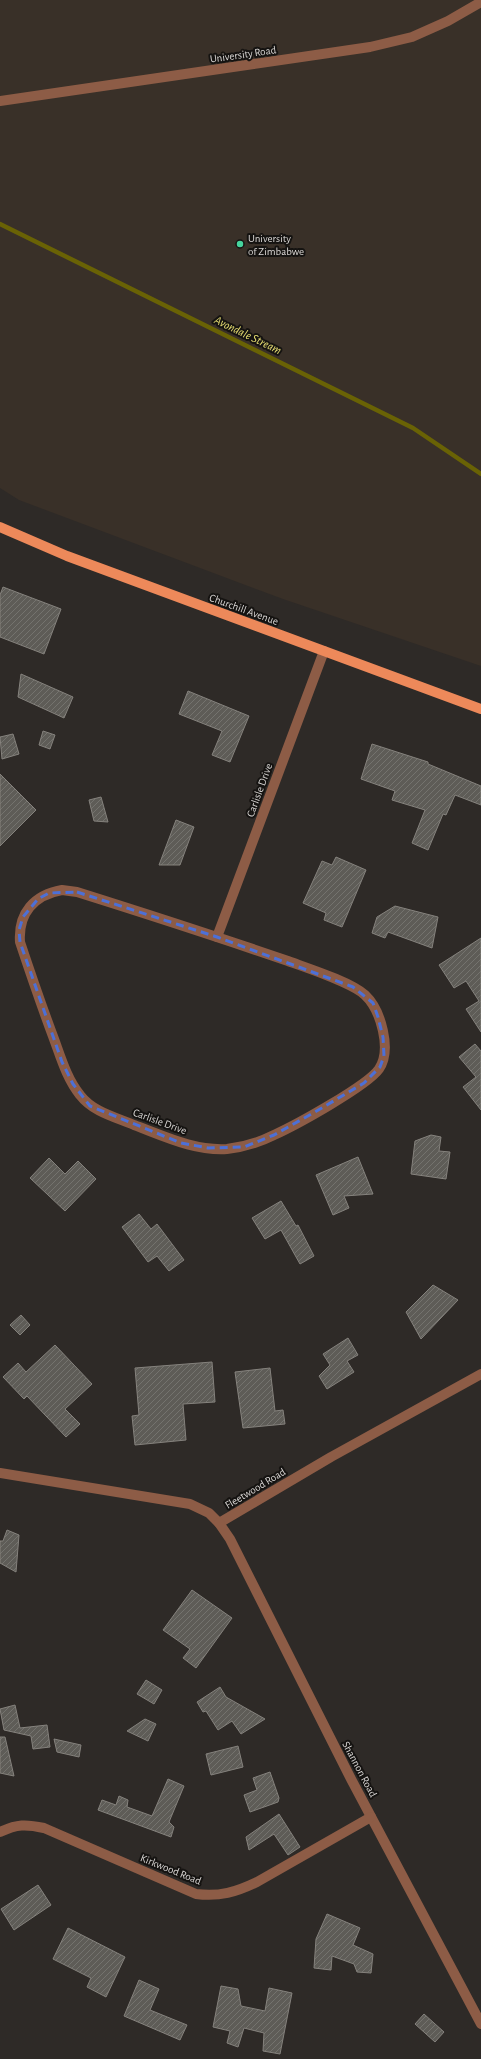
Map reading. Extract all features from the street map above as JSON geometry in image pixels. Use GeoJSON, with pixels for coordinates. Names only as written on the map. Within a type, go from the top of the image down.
{"type":"FeatureCollection","features":[{"type":"Feature","properties":{"kind":"main road","name":"Churchill Avenue"},"geometry":{"type":"LineString","coordinates":[[0,527],[67,556],[481,709]]}},
{"type":"Feature","properties":{"kind":"street","name":"University Road"},"geometry":{"type":"LineString","coordinates":[[0,101],[370,47],[412,37],[448,21],[481,2]]}},
{"type":"Feature","properties":{"kind":"street","name":"Carlisle Drive"},"geometry":{"type":"LineString","coordinates":[[217,936],[324,651]]}},
{"type":"Feature","properties":{"kind":"street","name":"Carlisle Drive"},"geometry":{"type":"LineString","coordinates":[[62,890],[77,892],[217,936],[303,967],[353,987],[364,994],[373,1003],[383,1037],[384,1056],[380,1067],[364,1083],[274,1135],[244,1147],[226,1149],[208,1148],[181,1143],[104,1113],[90,1106],[73,1084],[62,1062],[20,942],[19,930],[23,917],[30,907],[49,892],[62,890]]}},
{"type":"Feature","properties":{"kind":"street","name":"Fleetwood Road"},"geometry":{"type":"LineString","coordinates":[[0,1473],[190,1504],[209,1512],[219,1523],[331,1457],[481,1374]]}},
{"type":"Feature","properties":{"kind":"street","name":"Shannon Road"},"geometry":{"type":"LineString","coordinates":[[219,1523],[230,1539],[371,1816],[481,2024]]}},
{"type":"Feature","properties":{"kind":"street","name":"Kirkwood Road"},"geometry":{"type":"LineString","coordinates":[[0,1832],[10,1827],[25,1824],[44,1828],[196,1894],[224,1895],[238,1891],[256,1882],[371,1816]]}},
{"type":"Feature","properties":{"kind":"highlighted area"},"geometry":{"type":"Polygon","coordinates":[[[77,892],[217,937],[353,987],[373,1003],[378,1017],[383,1037],[384,1056],[380,1067],[364,1083],[315,1112],[274,1135],[244,1147],[208,1148],[181,1143],[90,1106],[73,1084],[62,1062],[20,942],[19,930],[23,917],[38,899],[49,893],[77,892]]]}},
{"type":"Feature","properties":{"kind":"shaded area","name":"University of Zimbabwe"},"geometry":{"type":"Polygon","coordinates":[[[0,0],[481,0],[481,666],[283,599],[19,500],[0,488],[0,0]]]}},
{"type":"Feature","properties":{"kind":"building"},"geometry":{"type":"Polygon","coordinates":[[[3,587],[61,609],[44,654],[0,637],[0,595],[3,587]]]}},
{"type":"Feature","properties":{"kind":"building"},"geometry":{"type":"Polygon","coordinates":[[[21,674],[73,697],[64,718],[18,697],[21,674]]]}},
{"type":"Feature","properties":{"kind":"building"},"geometry":{"type":"Polygon","coordinates":[[[188,691],[249,716],[230,762],[212,755],[222,731],[179,714],[188,691]]]}},
{"type":"Feature","properties":{"kind":"building"},"geometry":{"type":"Polygon","coordinates":[[[43,731],[55,735],[50,749],[39,745],[43,731]]]}},
{"type":"Feature","properties":{"kind":"building"},"geometry":{"type":"Polygon","coordinates":[[[13,734],[19,754],[2,759],[0,737],[13,734]]]}},
{"type":"Feature","properties":{"kind":"building"},"geometry":{"type":"Polygon","coordinates":[[[372,744],[428,762],[428,764],[481,786],[481,805],[455,795],[446,815],[443,814],[428,850],[412,843],[425,810],[392,800],[395,791],[361,779],[372,744]]]}},
{"type":"Feature","properties":{"kind":"building"},"geometry":{"type":"Polygon","coordinates":[[[0,774],[36,810],[0,846],[0,774]]]}},
{"type":"Feature","properties":{"kind":"building"},"geometry":{"type":"Polygon","coordinates":[[[101,797],[108,822],[94,821],[89,800],[101,797]]]}},
{"type":"Feature","properties":{"kind":"building"},"geometry":{"type":"Polygon","coordinates":[[[176,820],[194,827],[180,865],[159,865],[176,820]]]}},
{"type":"Feature","properties":{"kind":"building"},"geometry":{"type":"Polygon","coordinates":[[[336,857],[366,870],[342,927],[324,920],[326,913],[303,903],[322,861],[332,865],[336,857]]]}},
{"type":"Feature","properties":{"kind":"building"},"geometry":{"type":"Polygon","coordinates":[[[395,906],[438,917],[432,948],[388,932],[385,938],[372,933],[377,917],[395,906]]]}},
{"type":"Feature","properties":{"kind":"building"},"geometry":{"type":"Polygon","coordinates":[[[481,938],[481,1032],[466,1009],[479,1001],[466,981],[454,988],[439,965],[481,938]]]}},
{"type":"Feature","properties":{"kind":"building"},"geometry":{"type":"Polygon","coordinates":[[[475,1044],[481,1051],[481,1110],[463,1087],[476,1077],[459,1057],[475,1044]]]}},
{"type":"Feature","properties":{"kind":"building"},"geometry":{"type":"Polygon","coordinates":[[[431,1135],[441,1137],[439,1151],[450,1152],[446,1179],[411,1174],[415,1141],[431,1135]]]}},
{"type":"Feature","properties":{"kind":"building"},"geometry":{"type":"Polygon","coordinates":[[[358,1157],[373,1194],[344,1196],[349,1208],[333,1215],[316,1175],[358,1157]]]}},
{"type":"Feature","properties":{"kind":"building"},"geometry":{"type":"Polygon","coordinates":[[[49,1158],[65,1174],[78,1161],[96,1179],[65,1211],[30,1178],[49,1158]]]}},
{"type":"Feature","properties":{"kind":"building"},"geometry":{"type":"Polygon","coordinates":[[[281,1201],[296,1226],[298,1225],[314,1256],[300,1264],[281,1230],[265,1239],[252,1218],[281,1201]]]}},
{"type":"Feature","properties":{"kind":"building"},"geometry":{"type":"Polygon","coordinates":[[[139,1214],[151,1229],[157,1224],[184,1260],[169,1271],[157,1256],[148,1262],[122,1227],[139,1214]]]}},
{"type":"Feature","properties":{"kind":"building"},"geometry":{"type":"Polygon","coordinates":[[[433,1285],[458,1300],[421,1339],[406,1312],[433,1285]]]}},
{"type":"Feature","properties":{"kind":"building"},"geometry":{"type":"Polygon","coordinates":[[[21,1315],[30,1325],[20,1335],[10,1325],[21,1315]]]}},
{"type":"Feature","properties":{"kind":"building"},"geometry":{"type":"Polygon","coordinates":[[[348,1338],[358,1355],[347,1361],[354,1372],[327,1389],[319,1376],[330,1365],[323,1354],[348,1338]]]}},
{"type":"Feature","properties":{"kind":"building"},"geometry":{"type":"Polygon","coordinates":[[[55,1345],[92,1384],[65,1409],[80,1424],[66,1437],[27,1396],[24,1399],[3,1377],[18,1363],[26,1372],[55,1345]]]}},
{"type":"Feature","properties":{"kind":"building"},"geometry":{"type":"Polygon","coordinates":[[[212,1362],[215,1402],[183,1404],[186,1440],[135,1445],[132,1416],[139,1415],[135,1368],[212,1362]]]}},
{"type":"Feature","properties":{"kind":"building"},"geometry":{"type":"Polygon","coordinates":[[[270,1368],[275,1411],[283,1410],[285,1424],[243,1428],[235,1372],[270,1368]]]}},
{"type":"Feature","properties":{"kind":"building"},"geometry":{"type":"Polygon","coordinates":[[[7,1530],[19,1535],[16,1572],[0,1563],[0,1541],[3,1541],[7,1530]]]}},
{"type":"Feature","properties":{"kind":"building"},"geometry":{"type":"Polygon","coordinates":[[[192,1590],[232,1618],[196,1668],[183,1658],[190,1649],[163,1630],[192,1590]]]}},
{"type":"Feature","properties":{"kind":"building"},"geometry":{"type":"Polygon","coordinates":[[[146,1680],[162,1690],[154,1704],[137,1694],[146,1680]]]}},
{"type":"Feature","properties":{"kind":"building"},"geometry":{"type":"Polygon","coordinates":[[[220,1687],[226,1697],[265,1719],[241,1734],[232,1721],[218,1730],[206,1711],[203,1712],[197,1702],[220,1687]]]}},
{"type":"Feature","properties":{"kind":"building"},"geometry":{"type":"Polygon","coordinates":[[[15,1705],[20,1728],[47,1725],[50,1747],[33,1749],[31,1736],[4,1730],[0,1709],[15,1705]]]}},
{"type":"Feature","properties":{"kind":"building"},"geometry":{"type":"Polygon","coordinates":[[[145,1719],[156,1724],[148,1741],[127,1731],[145,1719]]]}},
{"type":"Feature","properties":{"kind":"building"},"geometry":{"type":"Polygon","coordinates":[[[0,1737],[5,1737],[14,1776],[0,1773],[0,1737]]]}},
{"type":"Feature","properties":{"kind":"building"},"geometry":{"type":"Polygon","coordinates":[[[54,1739],[81,1745],[79,1757],[57,1752],[54,1739]]]}},
{"type":"Feature","properties":{"kind":"building"},"geometry":{"type":"Polygon","coordinates":[[[238,1746],[243,1767],[211,1775],[206,1754],[238,1746]]]}},
{"type":"Feature","properties":{"kind":"building"},"geometry":{"type":"Polygon","coordinates":[[[270,1772],[279,1798],[278,1802],[250,1812],[244,1795],[257,1790],[253,1778],[270,1772]]]}},
{"type":"Feature","properties":{"kind":"building"},"geometry":{"type":"Polygon","coordinates":[[[168,1779],[184,1786],[169,1822],[174,1827],[171,1837],[98,1810],[102,1800],[116,1805],[119,1796],[128,1800],[127,1807],[152,1816],[168,1779]]]}},
{"type":"Feature","properties":{"kind":"building"},"geometry":{"type":"Polygon","coordinates":[[[279,1814],[300,1847],[288,1855],[274,1834],[249,1850],[246,1837],[279,1814]]]}},
{"type":"Feature","properties":{"kind":"building"},"geometry":{"type":"Polygon","coordinates":[[[38,1885],[51,1905],[14,1930],[1,1909],[38,1885]]]}},
{"type":"Feature","properties":{"kind":"building"},"geometry":{"type":"Polygon","coordinates":[[[327,1914],[360,1928],[353,1945],[373,1954],[371,1973],[357,1972],[354,1964],[332,1956],[331,1970],[314,1968],[316,1939],[327,1914]]]}},
{"type":"Feature","properties":{"kind":"building"},"geometry":{"type":"Polygon","coordinates":[[[68,1928],[125,1957],[106,1997],[87,1987],[91,1978],[53,1959],[68,1928]]]}},
{"type":"Feature","properties":{"kind":"building"},"geometry":{"type":"Polygon","coordinates":[[[139,1980],[159,1989],[150,2010],[187,2025],[180,2040],[124,2016],[139,1980]]]}},
{"type":"Feature","properties":{"kind":"building"},"geometry":{"type":"Polygon","coordinates":[[[221,1986],[238,1989],[241,2006],[265,2011],[269,1988],[292,1993],[280,2054],[263,2051],[264,2033],[244,2028],[238,2047],[227,2043],[230,2031],[213,2027],[221,1986]]]}},
{"type":"Feature","properties":{"kind":"building"},"geometry":{"type":"Polygon","coordinates":[[[424,2014],[444,2032],[435,2042],[415,2024],[424,2014]]]}},
{"type":"Feature","properties":{"kind":"waterway","name":"Avondale Stream"},"geometry":{"type":"LineString","coordinates":[[0,224],[413,428],[481,474]]}},
{"type":"Feature","properties":{"kind":"place","name":"University of Zimbabwe"},"geometry":{"type":"Point","coordinates":[240,244]}}]}
